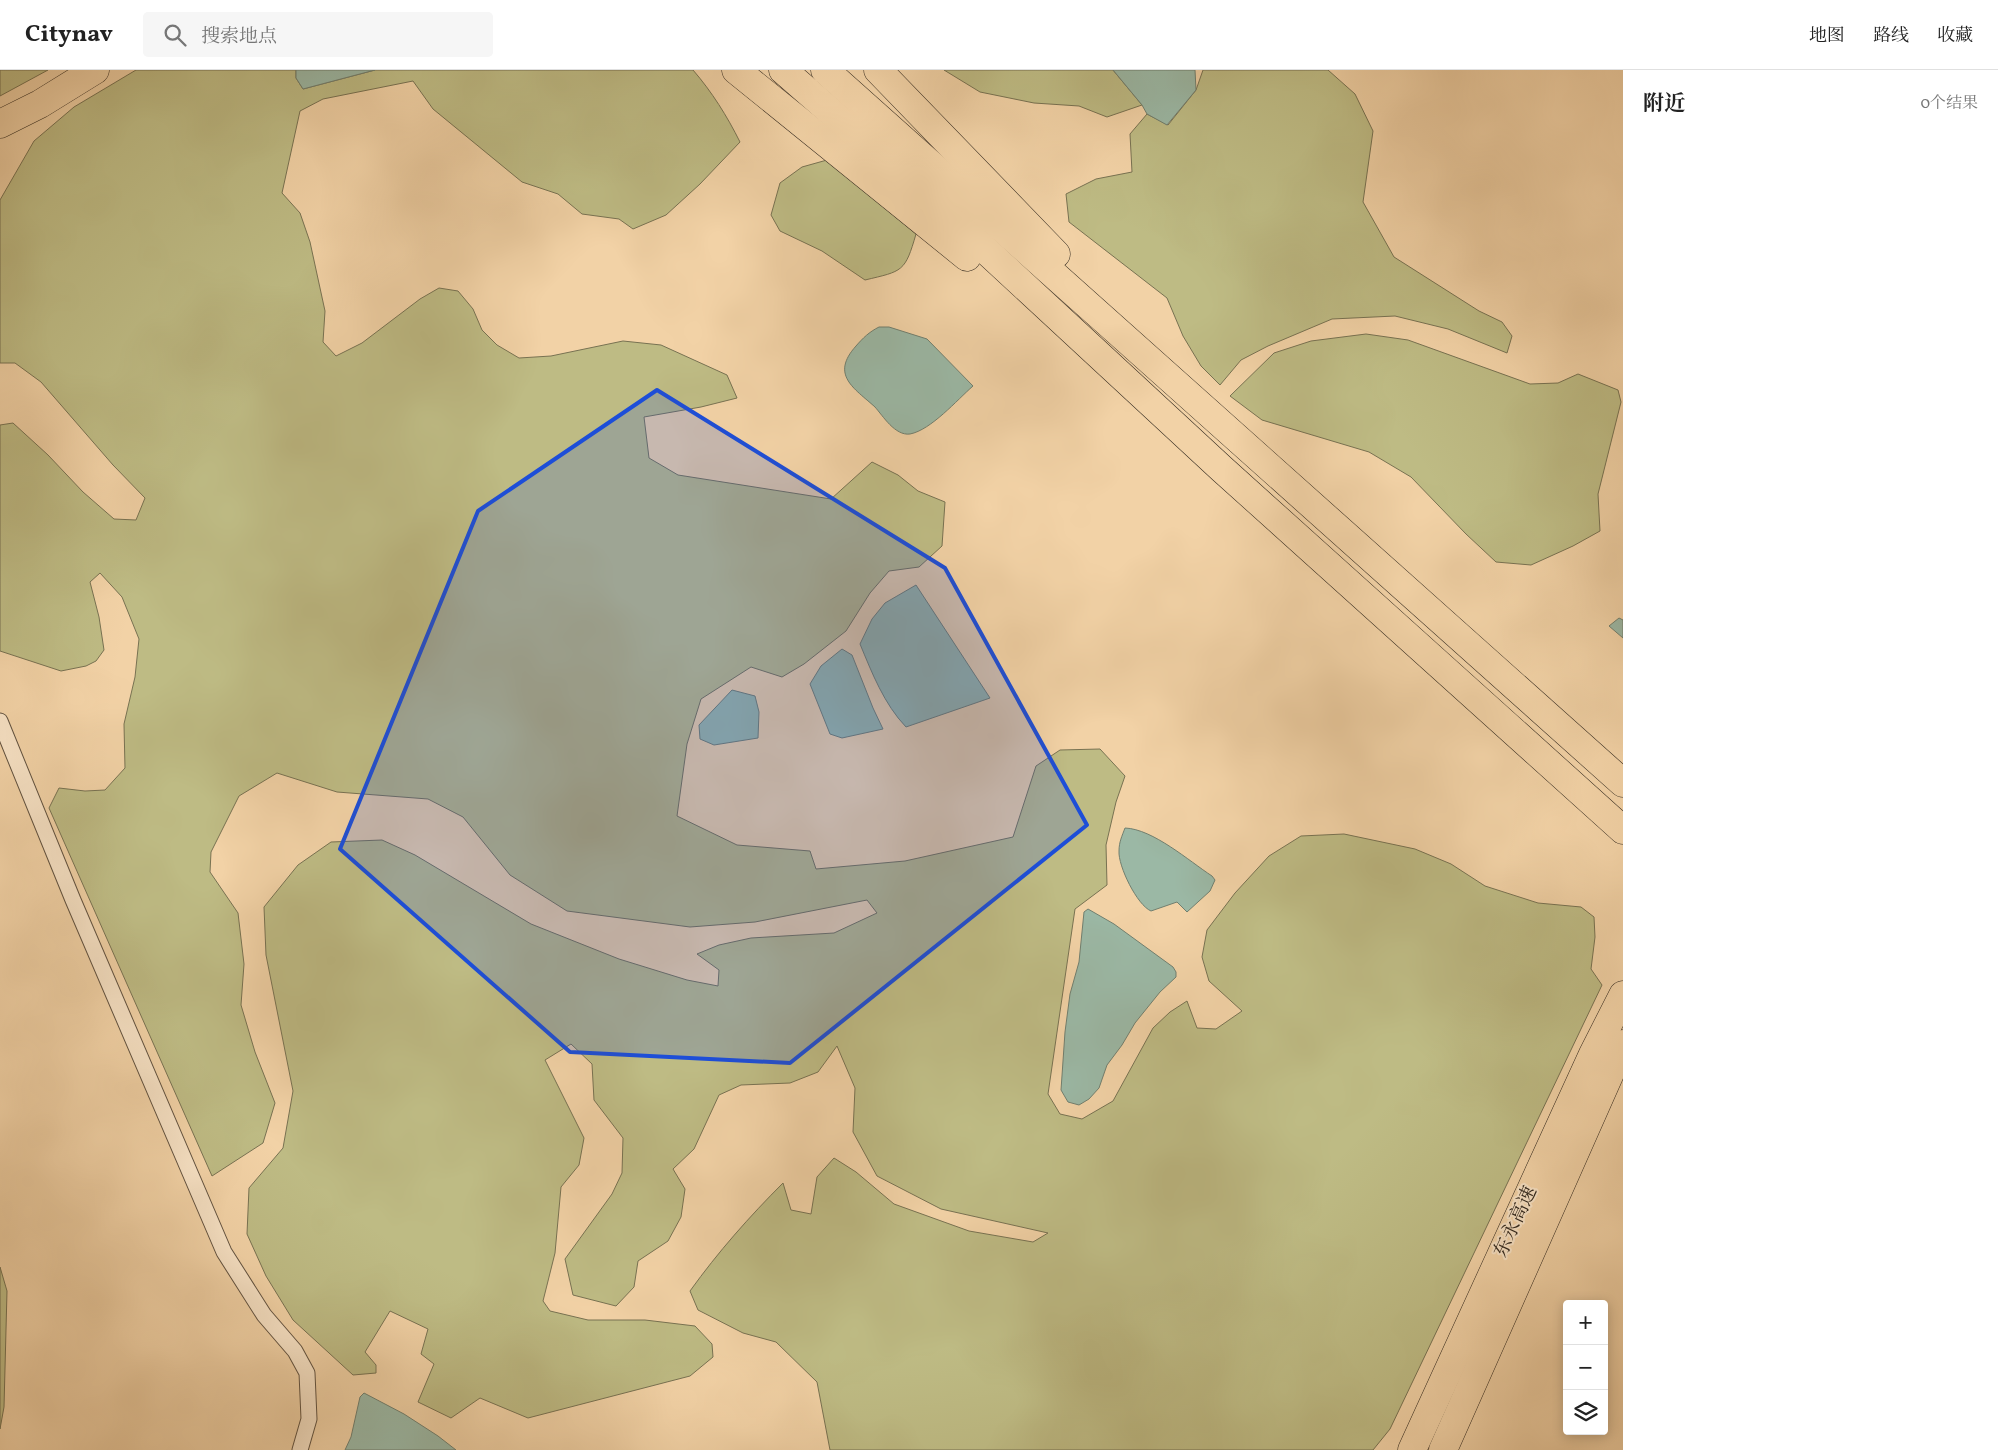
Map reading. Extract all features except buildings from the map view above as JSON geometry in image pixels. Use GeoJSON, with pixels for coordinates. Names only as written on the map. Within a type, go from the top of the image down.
{"type":"FeatureCollection","features":[{"type":"Feature","properties":{"kind":"highway"},"geometry":{"type":"LineString","coordinates":[[0,124],[40,104],[96,70]]}},
{"type":"Feature","properties":{"kind":"highway"},"geometry":{"type":"LineString","coordinates":[[736,70],[921,218],[1222,469]]}},
{"type":"Feature","properties":{"kind":"highway"},"geometry":{"type":"LineString","coordinates":[[783,70],[925,194],[1222,469],[1623,830]]}},
{"type":"Feature","properties":{"kind":"highway"},"geometry":{"type":"LineString","coordinates":[[825,70],[1623,782]]}},
{"type":"Feature","properties":{"kind":"highway"},"geometry":{"type":"LineString","coordinates":[[878,70],[1010,208],[1275,472]]}},
{"type":"Feature","properties":{"kind":"highway","name":"东永高速"},"geometry":{"type":"LineString","coordinates":[[1412,1450],[1623,995]]}},
{"type":"Feature","properties":{"kind":"highway","name":"东永高速"},"geometry":{"type":"LineString","coordinates":[[1443,1450],[1623,1044]]}},
{"type":"Feature","properties":{"kind":"street"},"geometry":{"type":"LineString","coordinates":[[0,721],[73,900],[224,1252],[264,1315],[295,1351],[307,1373],[309,1419],[300,1450]]}},
{"type":"Feature","properties":{"kind":"highlighted area"},"geometry":{"type":"Polygon","coordinates":[[[657,390],[945,568],[1087,825],[790,1063],[570,1052],[340,849],[478,511],[657,390]]]}},
{"type":"Feature","properties":{"kind":"shaded area"},"geometry":{"type":"Polygon","coordinates":[[[0,70],[48,70],[0,96],[0,70]]]}},
{"type":"Feature","properties":{"kind":"shaded area"},"geometry":{"type":"Polygon","coordinates":[[[136,70],[296,70],[296,78],[303,89],[375,70],[693,70],[719,104],[740,142],[700,184],[666,215],[633,229],[619,219],[582,214],[558,194],[522,182],[433,109],[413,81],[323,99],[300,111],[282,193],[300,213],[310,242],[325,311],[323,342],[336,356],[362,343],[420,299],[439,288],[458,291],[473,309],[482,330],[497,345],[519,358],[551,356],[623,341],[661,345],[727,375],[737,398],[701,407],[644,417],[649,458],[678,475],[831,499],[872,462],[898,475],[918,491],[945,502],[942,546],[919,567],[889,571],[870,593],[846,631],[804,664],[782,677],[751,667],[701,699],[687,744],[677,816],[737,845],[810,851],[816,869],[905,861],[1013,837],[1036,766],[1060,750],[1100,749],[1125,776],[1116,802],[1106,845],[1107,885],[1075,909],[1048,1094],[1060,1114],[1082,1119],[1113,1101],[1153,1028],[1170,1012],[1187,1001],[1197,1028],[1216,1029],[1242,1011],[1209,981],[1202,957],[1207,930],[1235,893],[1269,856],[1301,836],[1344,834],[1415,849],[1451,864],[1485,886],[1538,903],[1581,907],[1594,917],[1595,937],[1591,969],[1602,985],[1390,1429],[1373,1450],[830,1450],[817,1382],[776,1342],[743,1333],[698,1310],[690,1291],[734,1235],[783,1183],[791,1210],[811,1214],[817,1177],[834,1158],[856,1172],[894,1204],[969,1231],[1033,1242],[1048,1233],[941,1209],[877,1176],[853,1132],[855,1088],[837,1046],[818,1072],[790,1083],[741,1085],[719,1095],[694,1149],[673,1169],[685,1189],[681,1217],[668,1241],[638,1261],[634,1287],[616,1306],[573,1295],[565,1259],[612,1194],[622,1173],[623,1138],[594,1100],[592,1064],[571,1044],[545,1060],[584,1138],[579,1165],[561,1187],[555,1253],[543,1301],[550,1311],[588,1320],[645,1320],[695,1326],[712,1344],[713,1357],[690,1376],[528,1418],[480,1398],[451,1418],[418,1402],[434,1364],[421,1354],[428,1329],[390,1311],[365,1352],[376,1365],[376,1373],[353,1375],[293,1320],[266,1276],[247,1234],[249,1188],[283,1148],[293,1091],[266,955],[264,907],[298,865],[331,842],[382,840],[415,855],[531,924],[619,959],[687,980],[718,986],[719,970],[697,954],[719,945],[751,938],[834,933],[877,913],[867,900],[755,922],[690,927],[567,911],[510,875],[463,817],[428,799],[337,792],[277,773],[239,796],[211,852],[210,872],[238,913],[244,964],[241,1005],[255,1052],[275,1103],[263,1143],[212,1176],[49,808],[59,788],[85,791],[105,790],[125,768],[124,724],[135,677],[139,639],[122,597],[100,573],[90,582],[99,617],[104,650],[96,661],[86,666],[61,671],[0,651],[0,425],[13,423],[48,455],[83,492],[114,519],[136,520],[145,498],[113,465],[41,382],[15,363],[0,363],[0,200],[34,141],[74,107],[136,70]]]}},
{"type":"Feature","properties":{"kind":"shaded area"},"geometry":{"type":"Polygon","coordinates":[[[296,70],[375,70],[303,89],[296,78],[296,70]]]}},
{"type":"Feature","properties":{"kind":"shaded area"},"geometry":{"type":"Polygon","coordinates":[[[944,70],[1113,70],[1142,105],[1107,117],[1079,106],[1034,103],[980,92],[944,70]]]}},
{"type":"Feature","properties":{"kind":"shaded area"},"geometry":{"type":"Polygon","coordinates":[[[1113,70],[1195,70],[1196,90],[1167,125],[1147,114],[1142,105],[1113,70]]]}},
{"type":"Feature","properties":{"kind":"shaded area"},"geometry":{"type":"Polygon","coordinates":[[[1203,70],[1328,70],[1355,94],[1373,131],[1363,202],[1394,257],[1479,311],[1502,322],[1512,336],[1507,353],[1448,329],[1395,316],[1332,319],[1268,346],[1241,360],[1220,385],[1201,366],[1183,336],[1167,298],[1069,222],[1066,194],[1096,179],[1132,172],[1130,134],[1147,114],[1168,125],[1196,90],[1203,70]]]}},
{"type":"Feature","properties":{"kind":"shaded area"},"geometry":{"type":"Polygon","coordinates":[[[827,160],[916,234],[909,256],[901,268],[895,272],[865,280],[822,251],[780,231],[771,215],[780,183],[802,167],[827,160]]]}},
{"type":"Feature","properties":{"kind":"shaded area"},"geometry":{"type":"Polygon","coordinates":[[[879,327],[889,327],[927,339],[973,386],[935,421],[910,434],[894,429],[875,407],[853,387],[845,373],[848,356],[864,338],[879,327]]]}},
{"type":"Feature","properties":{"kind":"shaded area"},"geometry":{"type":"Polygon","coordinates":[[[1366,334],[1408,340],[1530,384],[1558,383],[1578,374],[1618,390],[1621,402],[1598,494],[1600,531],[1573,546],[1531,565],[1496,562],[1411,477],[1369,452],[1262,420],[1230,396],[1274,353],[1311,341],[1366,334]]]}},
{"type":"Feature","properties":{"kind":"shaded area"},"geometry":{"type":"Polygon","coordinates":[[[916,585],[990,698],[906,727],[885,698],[860,644],[872,619],[885,603],[916,585]]]}},
{"type":"Feature","properties":{"kind":"shaded area"},"geometry":{"type":"Polygon","coordinates":[[[1619,618],[1623,620],[1623,638],[1609,626],[1619,618]]]}},
{"type":"Feature","properties":{"kind":"shaded area"},"geometry":{"type":"Polygon","coordinates":[[[842,649],[852,655],[883,729],[842,738],[830,734],[810,684],[821,666],[842,649]]]}},
{"type":"Feature","properties":{"kind":"shaded area"},"geometry":{"type":"Polygon","coordinates":[[[732,690],[755,696],[759,712],[758,738],[714,745],[700,739],[699,725],[732,690]]]}},
{"type":"Feature","properties":{"kind":"shaded area"},"geometry":{"type":"Polygon","coordinates":[[[1125,828],[1136,830],[1159,840],[1212,876],[1215,880],[1210,891],[1187,912],[1177,902],[1151,911],[1134,893],[1122,866],[1119,848],[1125,828]]]}},
{"type":"Feature","properties":{"kind":"shaded area"},"geometry":{"type":"Polygon","coordinates":[[[1088,909],[1114,924],[1173,967],[1176,977],[1160,992],[1135,1023],[1107,1065],[1099,1088],[1089,1099],[1079,1105],[1068,1102],[1061,1090],[1070,994],[1079,962],[1084,912],[1088,909]]]}},
{"type":"Feature","properties":{"kind":"shaded area"},"geometry":{"type":"Polygon","coordinates":[[[0,1267],[7,1291],[4,1407],[0,1429],[0,1267]]]}},
{"type":"Feature","properties":{"kind":"shaded area"},"geometry":{"type":"Polygon","coordinates":[[[364,1393],[404,1414],[456,1450],[345,1450],[351,1437],[360,1397],[364,1393]]]}}]}
